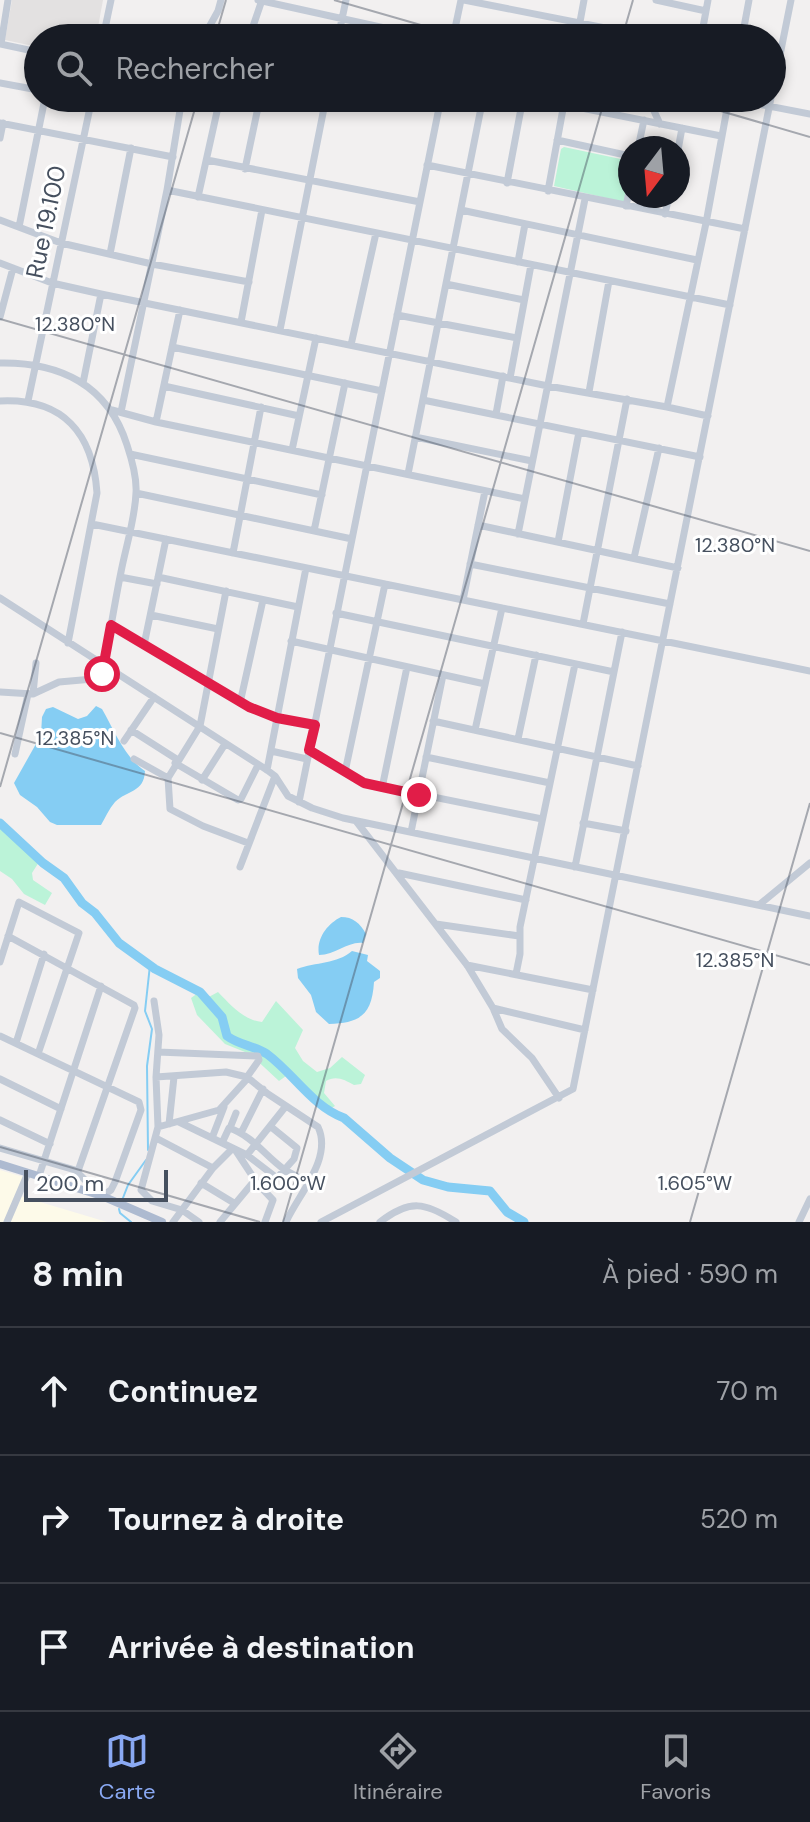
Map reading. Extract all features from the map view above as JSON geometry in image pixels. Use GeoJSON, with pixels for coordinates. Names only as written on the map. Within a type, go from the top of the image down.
{"type":"FeatureCollection","features":[{"type":"Feature","properties":{"kind":"main road"},"geometry":{"type":"LineString","coordinates":[[0,1164],[102,1196],[162,1222]]}},
{"type":"Feature","properties":{"kind":"street"},"geometry":{"type":"LineString","coordinates":[[106,24],[111,0]]}},
{"type":"Feature","properties":{"kind":"street"},"geometry":{"type":"LineString","coordinates":[[211,24],[221,0]]}},
{"type":"Feature","properties":{"kind":"street"},"geometry":{"type":"LineString","coordinates":[[253,24],[260,0],[365,24]]}},
{"type":"Feature","properties":{"kind":"street"},"geometry":{"type":"LineString","coordinates":[[341,24],[346,0]]}},
{"type":"Feature","properties":{"kind":"street"},"geometry":{"type":"LineString","coordinates":[[456,24],[462,0],[503,4],[585,24]]}},
{"type":"Feature","properties":{"kind":"street"},"geometry":{"type":"LineString","coordinates":[[580,23],[584,0]]}},
{"type":"Feature","properties":{"kind":"street"},"geometry":{"type":"LineString","coordinates":[[656,0],[706,11]]}},
{"type":"Feature","properties":{"kind":"street"},"geometry":{"type":"LineString","coordinates":[[704,24],[708,0]]}},
{"type":"Feature","properties":{"kind":"street"},"geometry":{"type":"LineString","coordinates":[[745,24],[749,0]]}},
{"type":"Feature","properties":{"kind":"street"},"geometry":{"type":"LineString","coordinates":[[786,25],[791,0]]}},
{"type":"Feature","properties":{"kind":"street"},"geometry":{"type":"LineString","coordinates":[[5,4],[0,44],[24,49]]}},
{"type":"Feature","properties":{"kind":"street"},"geometry":{"type":"LineString","coordinates":[[0,83],[24,87]]}},
{"type":"Feature","properties":{"kind":"street"},"geometry":{"type":"LineString","coordinates":[[786,105],[810,114]]}},
{"type":"Feature","properties":{"kind":"street"},"geometry":{"type":"LineString","coordinates":[[19,227],[42,112]]}},
{"type":"Feature","properties":{"kind":"street","name":"Rue 19.100"},"geometry":{"type":"LineString","coordinates":[[28,401],[89,112]]}},
{"type":"Feature","properties":{"kind":"street"},"geometry":{"type":"LineString","coordinates":[[0,692],[30,694],[59,682],[98,678],[103,666],[136,493],[130,454],[117,411],[144,303],[180,112]]}},
{"type":"Feature","properties":{"kind":"street"},"geometry":{"type":"LineString","coordinates":[[198,197],[217,112]]}},
{"type":"Feature","properties":{"kind":"street"},"geometry":{"type":"LineString","coordinates":[[245,169],[257,112]]}},
{"type":"Feature","properties":{"kind":"street"},"geometry":{"type":"LineString","coordinates":[[280,330],[323,112]]}},
{"type":"Feature","properties":{"kind":"street"},"geometry":{"type":"LineString","coordinates":[[299,802],[438,112]]}},
{"type":"Feature","properties":{"kind":"street"},"geometry":{"type":"LineString","coordinates":[[408,474],[480,112]]}},
{"type":"Feature","properties":{"kind":"street"},"geometry":{"type":"LineString","coordinates":[[507,183],[520,112]]}},
{"type":"Feature","properties":{"kind":"street"},"geometry":{"type":"LineString","coordinates":[[548,191],[562,112]]}},
{"type":"Feature","properties":{"kind":"street"},"geometry":{"type":"LineString","coordinates":[[608,112],[721,136]]}},
{"type":"Feature","properties":{"kind":"street"},"geometry":{"type":"LineString","coordinates":[[654,112],[660,124]]}},
{"type":"Feature","properties":{"kind":"street"},"geometry":{"type":"LineString","coordinates":[[667,407],[706,223],[725,112]]}},
{"type":"Feature","properties":{"kind":"street"},"geometry":{"type":"LineString","coordinates":[[321,1222],[573,1089],[769,112]]}},
{"type":"Feature","properties":{"kind":"street"},"geometry":{"type":"LineString","coordinates":[[641,136],[644,120]]}},
{"type":"Feature","properties":{"kind":"street"},"geometry":{"type":"LineString","coordinates":[[0,138],[1,123],[173,157]]}},
{"type":"Feature","properties":{"kind":"street"},"geometry":{"type":"LineString","coordinates":[[681,136],[682,128]]}},
{"type":"Feature","properties":{"kind":"street"},"geometry":{"type":"LineString","coordinates":[[557,140],[618,153]]}},
{"type":"Feature","properties":{"kind":"street"},"geometry":{"type":"LineString","coordinates":[[110,254],[131,148]]}},
{"type":"Feature","properties":{"kind":"street"},"geometry":{"type":"LineString","coordinates":[[207,160],[420,202]]}},
{"type":"Feature","properties":{"kind":"street"},"geometry":{"type":"LineString","coordinates":[[427,165],[618,205]]}},
{"type":"Feature","properties":{"kind":"street"},"geometry":{"type":"LineString","coordinates":[[167,190],[730,305]]}},
{"type":"Feature","properties":{"kind":"street"},"geometry":{"type":"LineString","coordinates":[[518,534],[585,199]]}},
{"type":"Feature","properties":{"kind":"street"},"geometry":{"type":"LineString","coordinates":[[636,208],[745,229]]}},
{"type":"Feature","properties":{"kind":"street"},"geometry":{"type":"LineString","coordinates":[[665,214],[666,208]]}},
{"type":"Feature","properties":{"kind":"street"},"geometry":{"type":"LineString","coordinates":[[241,322],[262,210]]}},
{"type":"Feature","properties":{"kind":"street"},"geometry":{"type":"LineString","coordinates":[[461,210],[697,260]]}},
{"type":"Feature","properties":{"kind":"street"},"geometry":{"type":"LineString","coordinates":[[0,220],[61,243],[249,282]]}},
{"type":"Feature","properties":{"kind":"street"},"geometry":{"type":"LineString","coordinates":[[518,262],[525,224]]}},
{"type":"Feature","properties":{"kind":"street"},"geometry":{"type":"LineString","coordinates":[[351,345],[376,233]]}},
{"type":"Feature","properties":{"kind":"street"},"geometry":{"type":"LineString","coordinates":[[0,263],[52,283],[101,294],[708,416]]}},
{"type":"Feature","properties":{"kind":"street"},"geometry":{"type":"LineString","coordinates":[[496,414],[517,338],[531,265]]}},
{"type":"Feature","properties":{"kind":"street"},"geometry":{"type":"LineString","coordinates":[[0,317],[13,268]]}},
{"type":"Feature","properties":{"kind":"street"},"geometry":{"type":"LineString","coordinates":[[589,392],[609,281]]}},
{"type":"Feature","properties":{"kind":"street"},"geometry":{"type":"LineString","coordinates":[[446,284],[524,300]]}},
{"type":"Feature","properties":{"kind":"street"},"geometry":{"type":"LineString","coordinates":[[83,383],[101,294]]}},
{"type":"Feature","properties":{"kind":"street"},"geometry":{"type":"LineString","coordinates":[[156,422],[180,310]]}},
{"type":"Feature","properties":{"kind":"street"},"geometry":{"type":"LineString","coordinates":[[397,315],[517,338]]}},
{"type":"Feature","properties":{"kind":"street"},"geometry":{"type":"LineString","coordinates":[[292,450],[316,338]]}},
{"type":"Feature","properties":{"kind":"street"},"geometry":{"type":"LineString","coordinates":[[172,347],[382,391]]}},
{"type":"Feature","properties":{"kind":"street"},"geometry":{"type":"LineString","coordinates":[[0,363],[36,364],[83,383],[117,411],[156,422],[525,499]]}},
{"type":"Feature","properties":{"kind":"street"},"geometry":{"type":"LineString","coordinates":[[314,531],[345,383]]}},
{"type":"Feature","properties":{"kind":"street"},"geometry":{"type":"LineString","coordinates":[[164,386],[299,416]]}},
{"type":"Feature","properties":{"kind":"street"},"geometry":{"type":"LineString","coordinates":[[583,624],[627,399]]}},
{"type":"Feature","properties":{"kind":"street"},"geometry":{"type":"LineString","coordinates":[[423,400],[700,457]]}},
{"type":"Feature","properties":{"kind":"street"},"geometry":{"type":"LineString","coordinates":[[0,401],[28,401],[61,415],[80,433],[91,451],[97,493],[68,643]]}},
{"type":"Feature","properties":{"kind":"street"},"geometry":{"type":"LineString","coordinates":[[233,553],[261,407]]}},
{"type":"Feature","properties":{"kind":"street"},"geometry":{"type":"LineString","coordinates":[[558,542],[579,432]]}},
{"type":"Feature","properties":{"kind":"street"},"geometry":{"type":"LineString","coordinates":[[415,437],[532,461]]}},
{"type":"Feature","properties":{"kind":"street"},"geometry":{"type":"LineString","coordinates":[[634,558],[659,448]]}},
{"type":"Feature","properties":{"kind":"street"},"geometry":{"type":"LineString","coordinates":[[130,454],[322,495]]}},
{"type":"Feature","properties":{"kind":"street"},"geometry":{"type":"LineString","coordinates":[[463,600],[485,491]]}},
{"type":"Feature","properties":{"kind":"street"},"geometry":{"type":"LineString","coordinates":[[136,493],[352,539]]}},
{"type":"Feature","properties":{"kind":"street"},"geometry":{"type":"LineString","coordinates":[[92,524],[810,671]]}},
{"type":"Feature","properties":{"kind":"street"},"geometry":{"type":"LineString","coordinates":[[478,525],[678,568]]}},
{"type":"Feature","properties":{"kind":"street"},"geometry":{"type":"LineString","coordinates":[[144,645],[166,539]]}},
{"type":"Feature","properties":{"kind":"street"},"geometry":{"type":"LineString","coordinates":[[470,564],[670,604]]}},
{"type":"Feature","properties":{"kind":"street"},"geometry":{"type":"LineString","coordinates":[[267,770],[306,568]]}},
{"type":"Feature","properties":{"kind":"street"},"geometry":{"type":"LineString","coordinates":[[120,577],[226,591],[298,607]]}},
{"type":"Feature","properties":{"kind":"street"},"geometry":{"type":"LineString","coordinates":[[345,772],[385,584]]}},
{"type":"Feature","properties":{"kind":"street"},"geometry":{"type":"LineString","coordinates":[[226,591],[200,726],[168,778],[170,809],[248,843]]}},
{"type":"Feature","properties":{"kind":"street"},"geometry":{"type":"LineString","coordinates":[[0,598],[267,770],[275,776],[288,796],[312,808],[356,821],[810,916]]}},
{"type":"Feature","properties":{"kind":"street"},"geometry":{"type":"LineString","coordinates":[[240,703],[263,600]]}},
{"type":"Feature","properties":{"kind":"street"},"geometry":{"type":"LineString","coordinates":[[475,730],[502,608]]}},
{"type":"Feature","properties":{"kind":"street"},"geometry":{"type":"LineString","coordinates":[[336,613],[614,672]]}},
{"type":"Feature","properties":{"kind":"street"},"geometry":{"type":"LineString","coordinates":[[151,615],[218,629]]}},
{"type":"Feature","properties":{"kind":"street"},"geometry":{"type":"LineString","coordinates":[[111,625],[240,703],[277,718],[315,725]]}},
{"type":"Feature","properties":{"kind":"street"},"geometry":{"type":"LineString","coordinates":[[575,867],[622,632]]}},
{"type":"Feature","properties":{"kind":"street"},"geometry":{"type":"LineString","coordinates":[[291,641],[485,684]]}},
{"type":"Feature","properties":{"kind":"street"},"geometry":{"type":"LineString","coordinates":[[518,739],[536,655]]}},
{"type":"Feature","properties":{"kind":"street"},"geometry":{"type":"LineString","coordinates":[[15,754],[36,663]]}},
{"type":"Feature","properties":{"kind":"street"},"geometry":{"type":"LineString","coordinates":[[516,974],[520,954],[519,936],[575,664]]}},
{"type":"Feature","properties":{"kind":"street"},"geometry":{"type":"LineString","coordinates":[[382,788],[407,667]]}},
{"type":"Feature","properties":{"kind":"street"},"geometry":{"type":"LineString","coordinates":[[411,832],[443,675]]}},
{"type":"Feature","properties":{"kind":"street"},"geometry":{"type":"LineString","coordinates":[[124,741],[154,697]]}},
{"type":"Feature","properties":{"kind":"street"},"geometry":{"type":"LineString","coordinates":[[433,721],[638,766]]}},
{"type":"Feature","properties":{"kind":"street"},"geometry":{"type":"LineString","coordinates":[[131,730],[202,780],[240,800],[258,765]]}},
{"type":"Feature","properties":{"kind":"street"},"geometry":{"type":"LineString","coordinates":[[202,780],[225,744]]}},
{"type":"Feature","properties":{"kind":"street"},"geometry":{"type":"LineString","coordinates":[[271,751],[308,755],[364,783],[382,788],[542,819]]}},
{"type":"Feature","properties":{"kind":"street"},"geometry":{"type":"LineString","coordinates":[[426,757],[550,783]]}},
{"type":"Feature","properties":{"kind":"street"},"geometry":{"type":"LineString","coordinates":[[134,759],[168,778]]}},
{"type":"Feature","properties":{"kind":"street"},"geometry":{"type":"LineString","coordinates":[[240,867],[275,776]]}},
{"type":"Feature","properties":{"kind":"street"},"geometry":{"type":"LineString","coordinates":[[356,821],[467,965],[502,1029],[532,1058],[559,1098]]}},
{"type":"Feature","properties":{"kind":"street"},"geometry":{"type":"LineString","coordinates":[[583,823],[626,831]]}},
{"type":"Feature","properties":{"kind":"street"},"geometry":{"type":"LineString","coordinates":[[759,905],[810,863]]}},
{"type":"Feature","properties":{"kind":"street"},"geometry":{"type":"LineString","coordinates":[[397,873],[526,900]]}},
{"type":"Feature","properties":{"kind":"street"},"geometry":{"type":"LineString","coordinates":[[0,962],[19,902],[77,930],[79,935],[38,1054]]}},
{"type":"Feature","properties":{"kind":"street"},"geometry":{"type":"LineString","coordinates":[[436,924],[519,936]]}},
{"type":"Feature","properties":{"kind":"street"},"geometry":{"type":"LineString","coordinates":[[8,936],[135,1008],[78,1171]]}},
{"type":"Feature","properties":{"kind":"street"},"geometry":{"type":"LineString","coordinates":[[16,1043],[44,954]]}},
{"type":"Feature","properties":{"kind":"street"},"geometry":{"type":"LineString","coordinates":[[467,965],[593,990]]}},
{"type":"Feature","properties":{"kind":"street"},"geometry":{"type":"LineString","coordinates":[[39,1176],[101,986]]}},
{"type":"Feature","properties":{"kind":"street"},"geometry":{"type":"LineString","coordinates":[[154,1001],[159,1035],[156,1077],[158,1127],[141,1190],[152,1201],[182,1210],[199,1222]]}},
{"type":"Feature","properties":{"kind":"street"},"geometry":{"type":"LineString","coordinates":[[493,1008],[585,1030]]}},
{"type":"Feature","properties":{"kind":"street"},"geometry":{"type":"LineString","coordinates":[[0,1036],[139,1102],[141,1106],[115,1182],[111,1190],[102,1196]]}},
{"type":"Feature","properties":{"kind":"street"},"geometry":{"type":"LineString","coordinates":[[158,1052],[258,1056],[259,1060],[224,1107],[212,1138]]}},
{"type":"Feature","properties":{"kind":"street"},"geometry":{"type":"LineString","coordinates":[[169,1124],[185,1054]]}},
{"type":"Feature","properties":{"kind":"street"},"geometry":{"type":"LineString","coordinates":[[156,1077],[226,1072],[247,1078],[308,1118],[321,1132],[320,1155],[286,1222]]}},
{"type":"Feature","properties":{"kind":"street"},"geometry":{"type":"LineString","coordinates":[[0,1079],[61,1109]]}},
{"type":"Feature","properties":{"kind":"street"},"geometry":{"type":"LineString","coordinates":[[241,1133],[263,1089]]}},
{"type":"Feature","properties":{"kind":"street"},"geometry":{"type":"LineString","coordinates":[[247,1155],[286,1106]]}},
{"type":"Feature","properties":{"kind":"street"},"geometry":{"type":"LineString","coordinates":[[158,1127],[224,1107]]}},
{"type":"Feature","properties":{"kind":"street"},"geometry":{"type":"LineString","coordinates":[[222,1143],[236,1113]]}},
{"type":"Feature","properties":{"kind":"street"},"geometry":{"type":"LineString","coordinates":[[0,1120],[50,1144]]}},
{"type":"Feature","properties":{"kind":"street"},"geometry":{"type":"LineString","coordinates":[[179,1122],[247,1155],[274,1178],[285,1170],[295,1156],[297,1146],[270,1126]]}},
{"type":"Feature","properties":{"kind":"street"},"geometry":{"type":"LineString","coordinates":[[230,1128],[256,1144],[285,1170],[308,1182]]}},
{"type":"Feature","properties":{"kind":"street"},"geometry":{"type":"LineString","coordinates":[[156,1138],[213,1168]]}},
{"type":"Feature","properties":{"kind":"street"},"geometry":{"type":"LineString","coordinates":[[0,1148],[78,1171],[94,1191],[87,1191]]}},
{"type":"Feature","properties":{"kind":"street"},"geometry":{"type":"LineString","coordinates":[[173,1222],[213,1168],[234,1150]]}},
{"type":"Feature","properties":{"kind":"street"},"geometry":{"type":"LineString","coordinates":[[234,1150],[273,1200],[265,1222]]}},
{"type":"Feature","properties":{"kind":"street"},"geometry":{"type":"LineString","coordinates":[[7,1222],[28,1173]]}},
{"type":"Feature","properties":{"kind":"street"},"geometry":{"type":"LineString","coordinates":[[220,1222],[255,1180]]}},
{"type":"Feature","properties":{"kind":"street"},"geometry":{"type":"LineString","coordinates":[[201,1183],[234,1203]]}},
{"type":"Feature","properties":{"kind":"street"},"geometry":{"type":"LineString","coordinates":[[799,1222],[810,1199]]}},
{"type":"Feature","properties":{"kind":"street"},"geometry":{"type":"LineString","coordinates":[[380,1222],[398,1209],[410,1205],[437,1211],[456,1222]]}},
{"type":"Feature","properties":{"kind":"shaded area"},"geometry":{"type":"Polygon","coordinates":[[[12,0],[103,0],[99,24],[24,24],[24,44],[5,40],[12,0]]]}},
{"type":"Feature","properties":{"kind":"shaded area"},"geometry":{"type":"Polygon","coordinates":[[[0,1170],[27,1178],[20,1196],[107,1222],[0,1222],[0,1170]]]}},
{"type":"Feature","properties":{"kind":"green space"},"geometry":{"type":"Polygon","coordinates":[[[564,147],[618,158],[618,201],[554,186],[561,149],[564,147]]]}},
{"type":"Feature","properties":{"kind":"green space"},"geometry":{"type":"Polygon","coordinates":[[[0,827],[39,862],[32,873],[33,880],[52,893],[45,905],[24,894],[12,879],[0,871],[0,827]]]}},
{"type":"Feature","properties":{"kind":"green space"},"geometry":{"type":"Polygon","coordinates":[[[218,992],[243,1015],[255,1021],[262,1022],[276,1001],[303,1030],[295,1048],[303,1061],[317,1072],[330,1068],[342,1057],[365,1075],[361,1084],[354,1085],[337,1078],[326,1081],[324,1093],[335,1106],[330,1109],[298,1082],[286,1076],[279,1081],[250,1054],[225,1044],[197,1015],[191,998],[198,993],[205,999],[218,992]]]}},
{"type":"Feature","properties":{"kind":"water"},"geometry":{"type":"Polygon","coordinates":[[[96,706],[102,709],[126,751],[145,771],[144,778],[138,787],[115,802],[101,825],[57,825],[20,795],[14,783],[41,735],[42,717],[46,709],[53,707],[78,719],[87,716],[96,706]]]}},
{"type":"Feature","properties":{"kind":"water"},"geometry":{"type":"Polygon","coordinates":[[[341,917],[353,919],[361,927],[366,934],[363,943],[319,955],[319,943],[324,933],[341,917]]]}},
{"type":"Feature","properties":{"kind":"water"},"geometry":{"type":"Polygon","coordinates":[[[352,951],[368,955],[367,961],[380,971],[380,978],[374,982],[370,1002],[362,1015],[349,1022],[329,1024],[316,1012],[311,995],[298,978],[297,969],[333,961],[352,951]]]}},
{"type":"Feature","properties":{"kind":"waterway"},"geometry":{"type":"LineString","coordinates":[[0,823],[64,878],[82,903],[95,913],[119,943],[155,969],[200,992],[222,1017],[227,1036],[267,1054],[322,1106],[344,1118],[390,1158],[423,1180],[448,1187],[490,1191],[507,1212],[524,1222]]}},
{"type":"Feature","properties":{"kind":"waterway"},"geometry":{"type":"LineString","coordinates":[[148,1150],[147,1066],[152,1029],[145,1011],[150,965]]}},
{"type":"Feature","properties":{"kind":"waterway"},"geometry":{"type":"LineString","coordinates":[[121,1203],[128,1185],[146,1160]]}},
{"type":"Feature","properties":{"kind":"waterway"},"geometry":{"type":"LineString","coordinates":[[119,1209],[131,1222]]}},
{"type":"Feature","properties":{"kind":"route"},"geometry":{"type":"LineString","coordinates":[[102,674],[111,625],[249,707],[277,718],[315,725],[309,750],[364,783],[419,795]]}}]}
